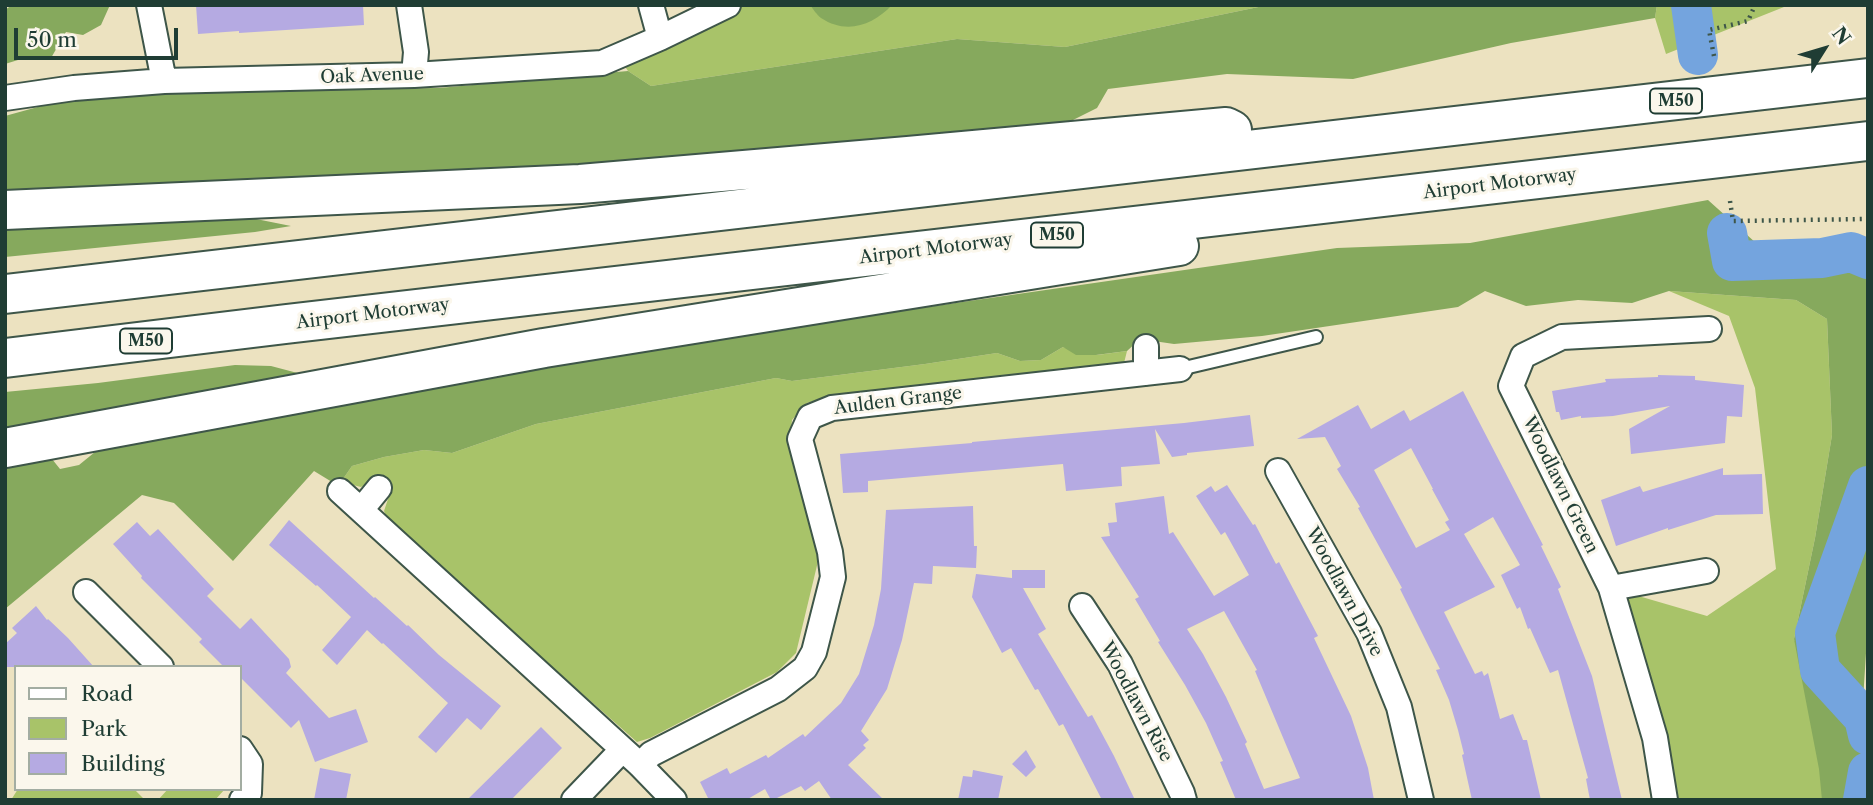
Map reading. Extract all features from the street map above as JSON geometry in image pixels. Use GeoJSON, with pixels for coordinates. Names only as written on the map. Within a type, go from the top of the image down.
{"type":"FeatureCollection","features":[{"type":"Feature","properties":{"kind":"highway","name":"M50"},"geometry":{"type":"LineString","coordinates":[[5,294],[1868,78]]}},
{"type":"Feature","properties":{"kind":"highway"},"geometry":{"type":"LineString","coordinates":[[5,210],[580,184],[1226,127],[1276,148]]}},
{"type":"Feature","properties":{"kind":"highway","name":"Airport Motorway"},"geometry":{"type":"LineString","coordinates":[[5,359],[328,319],[1868,141]]}},
{"type":"Feature","properties":{"kind":"highway"},"geometry":{"type":"LineString","coordinates":[[5,447],[544,348],[1185,245],[1261,212]]}},
{"type":"Feature","properties":{"kind":"street"},"geometry":{"type":"LineString","coordinates":[[149,5],[164,81]]}},
{"type":"Feature","properties":{"kind":"street"},"geometry":{"type":"LineString","coordinates":[[409,5],[416,52],[414,75]]}},
{"type":"Feature","properties":{"kind":"street"},"geometry":{"type":"LineString","coordinates":[[651,5],[660,38]]}},
{"type":"Feature","properties":{"kind":"street","name":"Oak Avenue"},"geometry":{"type":"LineString","coordinates":[[5,98],[74,88],[164,81],[414,75],[602,63],[728,5]]}},
{"type":"Feature","properties":{"kind":"street","name":"Woodlawn Green"},"geometry":{"type":"LineString","coordinates":[[1665,800],[1655,738],[1611,588],[1511,386],[1523,356],[1562,337],[1709,329]]}},
{"type":"Feature","properties":{"kind":"street"},"geometry":{"type":"LineString","coordinates":[[1146,346],[1146,373]]}},
{"type":"Feature","properties":{"kind":"street","name":"Aulden Grange"},"geometry":{"type":"LineString","coordinates":[[574,800],[631,758],[651,754],[778,689],[805,668],[814,652],[833,577],[830,552],[800,439],[810,416],[832,408],[1180,369]]}},
{"type":"Feature","properties":{"kind":"street","name":"Woodlawn Drive"},"geometry":{"type":"LineString","coordinates":[[1278,471],[1369,633],[1399,708],[1421,800]]}},
{"type":"Feature","properties":{"kind":"street"},"geometry":{"type":"LineString","coordinates":[[361,510],[379,488]]}},
{"type":"Feature","properties":{"kind":"street"},"geometry":{"type":"LineString","coordinates":[[340,491],[674,800]]}},
{"type":"Feature","properties":{"kind":"street"},"geometry":{"type":"LineString","coordinates":[[1611,588],[1706,571]]}},
{"type":"Feature","properties":{"kind":"street"},"geometry":{"type":"LineString","coordinates":[[87,592],[158,665]]}},
{"type":"Feature","properties":{"kind":"street","name":"Woodlawn Rise"},"geometry":{"type":"LineString","coordinates":[[1082,606],[1120,664],[1184,800]]}},
{"type":"Feature","properties":{"kind":"street"},"geometry":{"type":"LineString","coordinates":[[242,752],[250,764],[249,793],[242,800]]}},
{"type":"Feature","properties":{"kind":"lane"},"geometry":{"type":"LineString","coordinates":[[1180,369],[1316,337]]}},
{"type":"Feature","properties":{"kind":"path"},"geometry":{"type":"LineString","coordinates":[[1714,56],[1709,30],[1748,21],[1755,5]]}},
{"type":"Feature","properties":{"kind":"path"},"geometry":{"type":"LineString","coordinates":[[1730,201],[1733,221],[1868,219]]}},
{"type":"Feature","properties":{"kind":"green space"},"geometry":{"type":"Polygon","coordinates":[[[12,5],[110,5],[101,25],[83,35],[66,32],[51,58],[18,60],[5,64],[5,10],[12,5]]]}},
{"type":"Feature","properties":{"kind":"green space"},"geometry":{"type":"Polygon","coordinates":[[[744,5],[1268,5],[1065,47],[957,39],[651,86],[628,71],[622,62],[744,5]]]}},
{"type":"Feature","properties":{"kind":"green space"},"geometry":{"type":"Polygon","coordinates":[[[810,5],[892,5],[877,18],[850,27],[821,18],[810,5]]]}},
{"type":"Feature","properties":{"kind":"green space"},"geometry":{"type":"Polygon","coordinates":[[[1268,5],[1657,5],[1655,18],[1511,43],[1353,79],[1227,74],[1108,89],[1097,108],[1057,128],[637,169],[5,196],[5,116],[45,105],[158,91],[439,88],[628,71],[651,86],[957,39],[1065,47],[1268,5]]]}},
{"type":"Feature","properties":{"kind":"green space"},"geometry":{"type":"Polygon","coordinates":[[[1657,5],[1784,7],[1666,54],[1655,18],[1657,5]]]}},
{"type":"Feature","properties":{"kind":"green space"},"geometry":{"type":"Polygon","coordinates":[[[1708,200],[1756,243],[1858,239],[1859,270],[1868,281],[1868,622],[1862,716],[1868,746],[1868,800],[1822,800],[1819,769],[1794,639],[1815,538],[1832,435],[1827,319],[1796,300],[1669,291],[1632,303],[1578,300],[1526,306],[1485,291],[1458,307],[1262,336],[1174,344],[1140,339],[1127,351],[1096,355],[1076,355],[1063,347],[1041,360],[1020,361],[997,353],[792,381],[776,378],[536,424],[452,453],[424,450],[384,457],[352,466],[341,482],[332,482],[314,471],[233,561],[174,503],[142,495],[5,609],[5,464],[48,454],[60,469],[79,465],[95,452],[581,357],[1337,248],[1470,243],[1708,200]]]}},
{"type":"Feature","properties":{"kind":"green space"},"geometry":{"type":"Polygon","coordinates":[[[236,215],[291,226],[5,257],[5,227],[236,215]]]}},
{"type":"Feature","properties":{"kind":"green space"},"geometry":{"type":"Polygon","coordinates":[[[1669,291],[1796,300],[1827,319],[1832,435],[1815,538],[1794,639],[1868,800],[1670,800],[1611,588],[1707,616],[1776,569],[1755,388],[1729,316],[1669,291]]]}},
{"type":"Feature","properties":{"kind":"green space"},"geometry":{"type":"Polygon","coordinates":[[[1063,347],[1097,355],[1127,351],[1124,363],[1078,373],[836,394],[807,403],[792,420],[790,442],[820,553],[796,653],[777,672],[650,738],[637,742],[389,523],[384,511],[389,496],[372,480],[361,487],[341,482],[352,466],[384,457],[424,450],[452,453],[536,424],[776,378],[792,381],[997,353],[1020,361],[1041,360],[1063,347]]]}},
{"type":"Feature","properties":{"kind":"green space"},"geometry":{"type":"Polygon","coordinates":[[[235,365],[271,366],[305,375],[5,432],[5,392],[235,365]]]}},
{"type":"Feature","properties":{"kind":"green space"},"geometry":{"type":"Polygon","coordinates":[[[17,791],[136,791],[145,800],[11,800],[17,791]]]}},
{"type":"Feature","properties":{"kind":"green space"},"geometry":{"type":"Polygon","coordinates":[[[166,791],[223,791],[215,800],[158,800],[166,791]]]}},
{"type":"Feature","properties":{"kind":"building"},"geometry":{"type":"Polygon","coordinates":[[[196,5],[363,5],[364,25],[198,34],[196,5]]]}},
{"type":"Feature","properties":{"kind":"building"},"geometry":{"type":"Polygon","coordinates":[[[1658,375],[1695,376],[1695,380],[1744,385],[1742,417],[1727,416],[1725,443],[1631,454],[1629,429],[1670,406],[1613,416],[1581,416],[1561,420],[1559,412],[1556,412],[1552,391],[1606,382],[1605,379],[1658,375]]]}},
{"type":"Feature","properties":{"kind":"building"},"geometry":{"type":"Polygon","coordinates":[[[1463,391],[1543,545],[1541,546],[1561,587],[1558,589],[1592,676],[1622,800],[1590,800],[1588,778],[1558,670],[1550,673],[1520,607],[1517,609],[1501,575],[1520,565],[1493,517],[1464,534],[1495,587],[1444,612],[1475,674],[1482,671],[1484,676],[1488,673],[1500,719],[1513,714],[1523,740],[1527,740],[1541,800],[1472,800],[1458,730],[1436,670],[1440,669],[1400,589],[1402,588],[1337,469],[1341,466],[1325,437],[1297,439],[1358,405],[1371,429],[1404,410],[1410,421],[1463,391]],[[1411,448],[1374,470],[1416,548],[1450,530],[1445,522],[1449,520],[1411,448]]]}},
{"type":"Feature","properties":{"kind":"building"},"geometry":{"type":"Polygon","coordinates":[[[1250,415],[1254,446],[1172,457],[1155,429],[1160,464],[1121,467],[1122,486],[1066,491],[1063,464],[868,481],[868,492],[843,493],[840,454],[1250,415]]]}},
{"type":"Feature","properties":{"kind":"building"},"geometry":{"type":"Polygon","coordinates":[[[1723,468],[1723,475],[1762,474],[1763,514],[1716,515],[1616,546],[1601,500],[1640,486],[1643,492],[1723,468]]]}},
{"type":"Feature","properties":{"kind":"building"},"geometry":{"type":"Polygon","coordinates":[[[1227,485],[1253,525],[1255,524],[1276,564],[1279,562],[1318,636],[1314,638],[1351,716],[1368,768],[1374,800],[1236,800],[1206,723],[1135,599],[1139,597],[1101,537],[1110,536],[1108,523],[1117,522],[1115,503],[1164,496],[1169,534],[1173,532],[1214,596],[1249,575],[1225,532],[1221,535],[1196,496],[1211,486],[1215,492],[1227,485]],[[1224,611],[1187,629],[1226,697],[1247,742],[1245,744],[1264,789],[1300,778],[1255,671],[1257,670],[1224,611]]]}},
{"type":"Feature","properties":{"kind":"building"},"geometry":{"type":"Polygon","coordinates":[[[973,506],[976,568],[933,566],[932,584],[914,583],[902,640],[887,689],[861,731],[869,740],[863,745],[866,748],[848,765],[884,800],[832,800],[819,781],[805,791],[801,786],[773,800],[765,789],[746,800],[709,800],[700,782],[727,768],[730,774],[766,755],[768,758],[803,734],[805,737],[841,703],[859,674],[874,625],[881,589],[886,510],[973,506]]]}},
{"type":"Feature","properties":{"kind":"building"},"geometry":{"type":"Polygon","coordinates":[[[289,520],[374,598],[501,706],[481,730],[467,718],[436,753],[418,737],[448,703],[383,643],[367,630],[337,665],[322,650],[351,617],[269,545],[289,520]]]}},
{"type":"Feature","properties":{"kind":"building"},"geometry":{"type":"Polygon","coordinates":[[[137,522],[150,536],[158,529],[214,589],[207,596],[240,629],[251,618],[289,659],[291,667],[286,673],[329,718],[356,709],[368,742],[315,762],[299,720],[291,728],[242,679],[242,665],[222,665],[199,642],[202,639],[141,578],[113,544],[137,522]]]}},
{"type":"Feature","properties":{"kind":"building"},"geometry":{"type":"Polygon","coordinates":[[[1012,570],[1045,570],[1045,588],[1023,588],[1046,629],[1038,634],[1088,717],[1092,715],[1135,800],[1102,800],[1063,724],[1059,726],[1011,648],[1002,653],[972,597],[976,574],[1012,578],[1012,570]]]}},
{"type":"Feature","properties":{"kind":"building"},"geometry":{"type":"Polygon","coordinates":[[[36,606],[92,665],[5,667],[5,644],[17,633],[12,628],[36,606]]]}},
{"type":"Feature","properties":{"kind":"building"},"geometry":{"type":"Polygon","coordinates":[[[541,727],[562,748],[511,800],[467,800],[541,727]]]}},
{"type":"Feature","properties":{"kind":"building"},"geometry":{"type":"Polygon","coordinates":[[[1026,750],[1036,767],[1026,777],[1012,764],[1026,750]]]}},
{"type":"Feature","properties":{"kind":"building"},"geometry":{"type":"Polygon","coordinates":[[[320,768],[351,774],[346,800],[314,800],[320,768]]]}},
{"type":"Feature","properties":{"kind":"building"},"geometry":{"type":"Polygon","coordinates":[[[973,770],[1003,776],[998,800],[958,800],[963,776],[972,777],[973,770]]]}},
{"type":"Feature","properties":{"kind":"waterway"},"geometry":{"type":"LineString","coordinates":[[1691,5],[1698,55]]}},
{"type":"Feature","properties":{"kind":"waterway"},"geometry":{"type":"LineString","coordinates":[[1727,233],[1732,261],[1822,258],[1851,252],[1868,259]]}},
{"type":"Feature","properties":{"kind":"waterway"},"geometry":{"type":"LineString","coordinates":[[1868,486],[1815,633],[1820,670],[1864,718],[1868,735]]}},
{"type":"Feature","properties":{"kind":"waterway"},"geometry":{"type":"LineString","coordinates":[[1863,800],[1868,772]]}}]}
